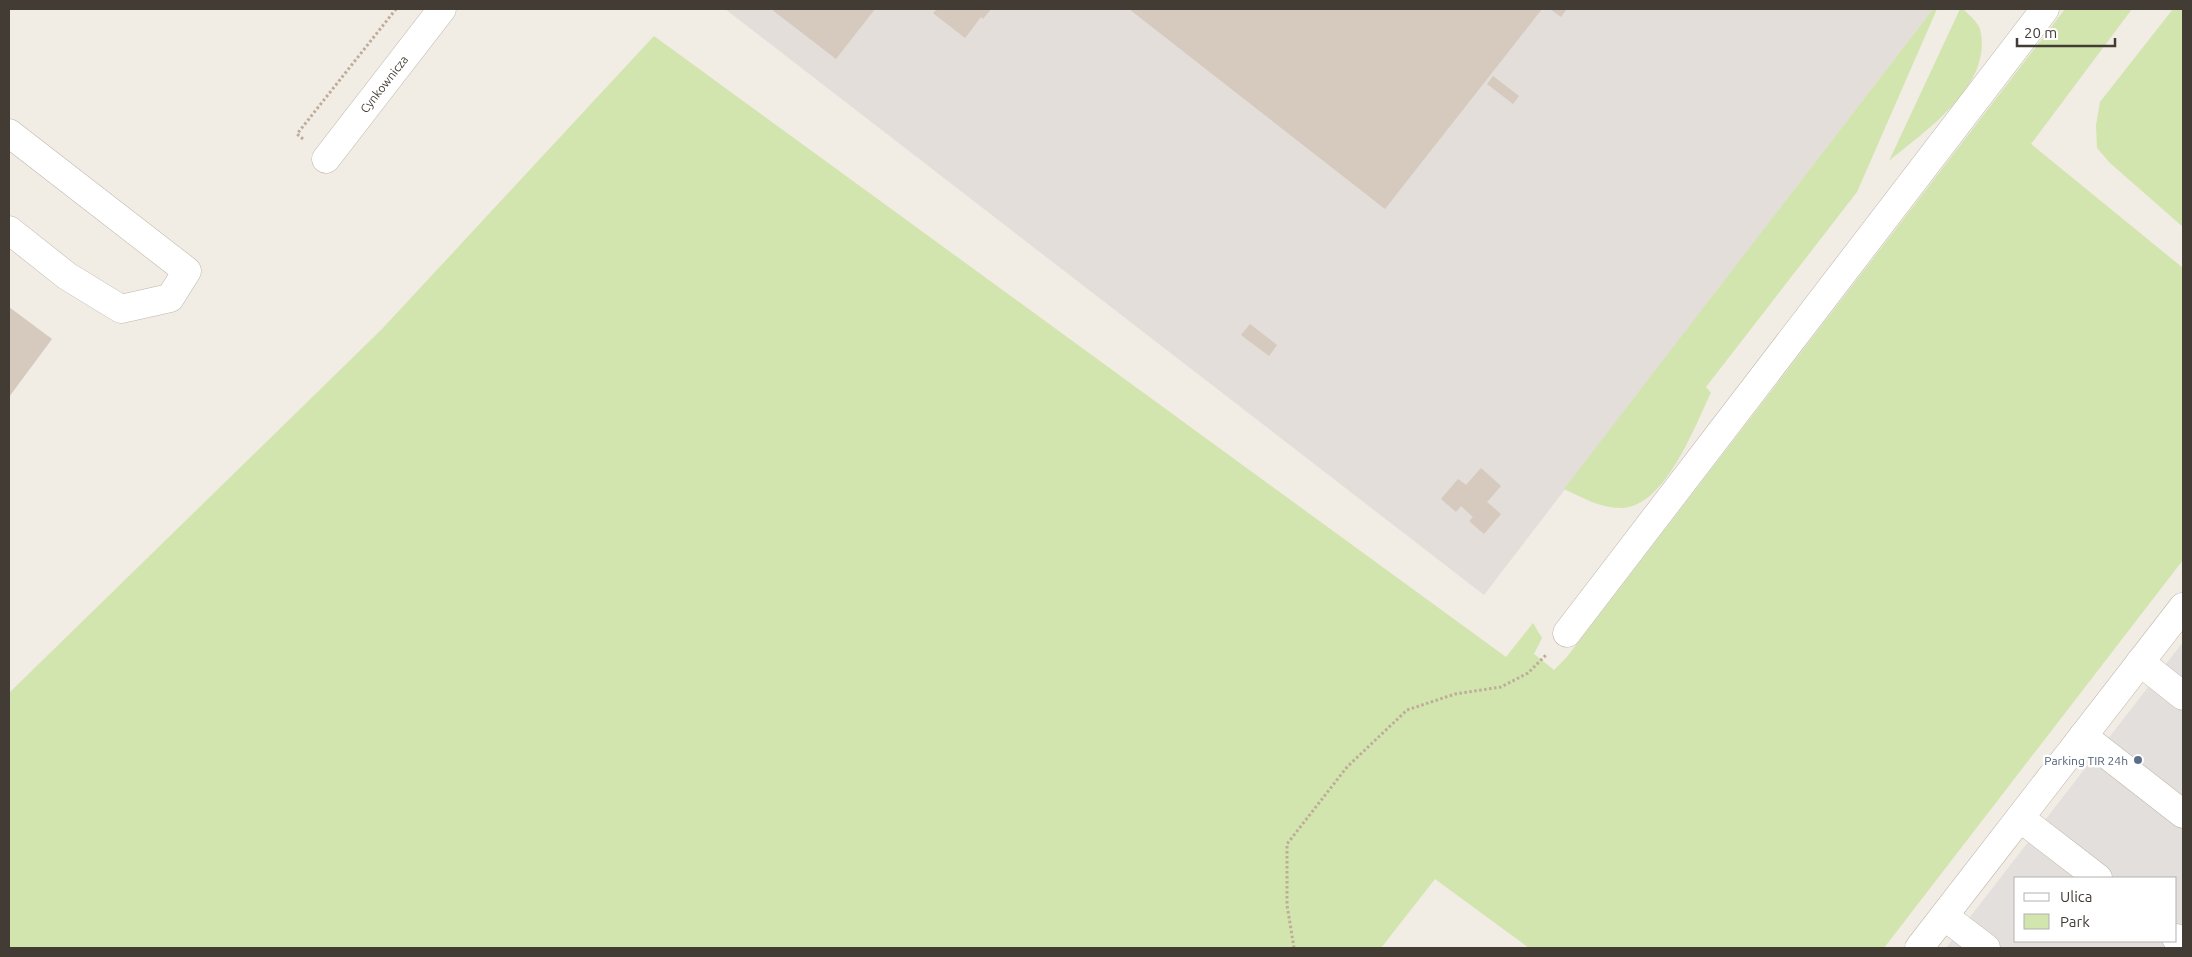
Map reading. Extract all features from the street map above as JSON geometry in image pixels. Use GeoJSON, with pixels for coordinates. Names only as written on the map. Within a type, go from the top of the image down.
{"type":"FeatureCollection","features":[{"type":"Feature","properties":{"kind":"street","name":"Cynkownicza"},"geometry":{"type":"LineString","coordinates":[[326,159],[442,9]]}},
{"type":"Feature","properties":{"kind":"street"},"geometry":{"type":"LineString","coordinates":[[1567,633],[2044,9]]}},
{"type":"Feature","properties":{"kind":"street"},"geometry":{"type":"LineString","coordinates":[[9,133],[187,270],[170,298],[121,308],[67,276],[9,230]]}},
{"type":"Feature","properties":{"kind":"street"},"geometry":{"type":"LineString","coordinates":[[1919,948],[2183,607]]}},
{"type":"Feature","properties":{"kind":"street"},"geometry":{"type":"LineString","coordinates":[[2140,662],[2183,696]]}},
{"type":"Feature","properties":{"kind":"street"},"geometry":{"type":"LineString","coordinates":[[2083,736],[2183,814]]}},
{"type":"Feature","properties":{"kind":"street"},"geometry":{"type":"LineString","coordinates":[[2020,818],[2097,877]]}},
{"type":"Feature","properties":{"kind":"street"},"geometry":{"type":"LineString","coordinates":[[1944,916],[1986,948]]}},
{"type":"Feature","properties":{"kind":"path"},"geometry":{"type":"LineString","coordinates":[[326,159],[297,134],[396,9]]}},
{"type":"Feature","properties":{"kind":"path"},"geometry":{"type":"LineString","coordinates":[[1294,948],[1287,905],[1288,844],[1347,767],[1407,710],[1454,694],[1501,687],[1528,673],[1567,633]]}},
{"type":"Feature","properties":{"kind":"shaded area"},"geometry":{"type":"Polygon","coordinates":[[[725,9],[1933,9],[1484,595],[725,9]]]}},
{"type":"Feature","properties":{"kind":"shaded area","name":"Parking TIR 24h"},"geometry":{"type":"Polygon","coordinates":[[[2183,642],[2183,948],[1946,948],[2183,642]]]}},
{"type":"Feature","properties":{"kind":"green space"},"geometry":{"type":"Polygon","coordinates":[[[1933,9],[1937,9],[1857,192],[1706,387],[1711,393],[1687,444],[1665,479],[1652,494],[1638,504],[1623,508],[1600,505],[1564,489],[1933,9]]]}},
{"type":"Feature","properties":{"kind":"green space"},"geometry":{"type":"Polygon","coordinates":[[[1960,9],[1963,9],[1973,18],[1980,29],[1982,49],[1977,69],[1967,87],[1954,104],[1921,135],[1889,161],[1960,9]]]}},
{"type":"Feature","properties":{"kind":"green space"},"geometry":{"type":"Polygon","coordinates":[[[2065,9],[2132,9],[2031,144],[2183,268],[2183,560],[1884,948],[1529,948],[1435,879],[1381,948],[9,948],[9,693],[382,329],[654,36],[1506,657],[1533,623],[1542,638],[1534,654],[1554,670],[1566,658],[2065,9]]]}},
{"type":"Feature","properties":{"kind":"green space"},"geometry":{"type":"Polygon","coordinates":[[[2173,9],[2183,9],[2183,227],[2110,163],[2097,148],[2096,125],[2100,102],[2173,9]]]}},
{"type":"Feature","properties":{"kind":"building"},"geometry":{"type":"Polygon","coordinates":[[[771,9],[875,9],[836,59],[771,9]]]}},
{"type":"Feature","properties":{"kind":"building"},"geometry":{"type":"Polygon","coordinates":[[[937,9],[991,9],[983,19],[981,17],[965,38],[933,13],[937,9]]]}},
{"type":"Feature","properties":{"kind":"building"},"geometry":{"type":"Polygon","coordinates":[[[1129,9],[1542,9],[1385,209],[1129,9]]]}},
{"type":"Feature","properties":{"kind":"building"},"geometry":{"type":"Polygon","coordinates":[[[1550,9],[1567,9],[1561,17],[1550,9]]]}},
{"type":"Feature","properties":{"kind":"building"},"geometry":{"type":"Polygon","coordinates":[[[1493,76],[1519,96],[1513,104],[1487,84],[1493,76]]]}},
{"type":"Feature","properties":{"kind":"building"},"geometry":{"type":"Polygon","coordinates":[[[9,307],[52,339],[9,397],[9,307]]]}},
{"type":"Feature","properties":{"kind":"building"},"geometry":{"type":"Polygon","coordinates":[[[1250,324],[1277,345],[1269,356],[1241,335],[1250,324]]]}},
{"type":"Feature","properties":{"kind":"building"},"geometry":{"type":"Polygon","coordinates":[[[1481,468],[1501,486],[1487,502],[1501,514],[1484,534],[1469,521],[1473,517],[1461,506],[1456,512],[1441,499],[1458,479],[1466,485],[1481,468]]]}},
{"type":"Feature","properties":{"kind":"place","name":"Parking TIR 24h"},"geometry":{"type":"Point","coordinates":[2138,760]}}]}
